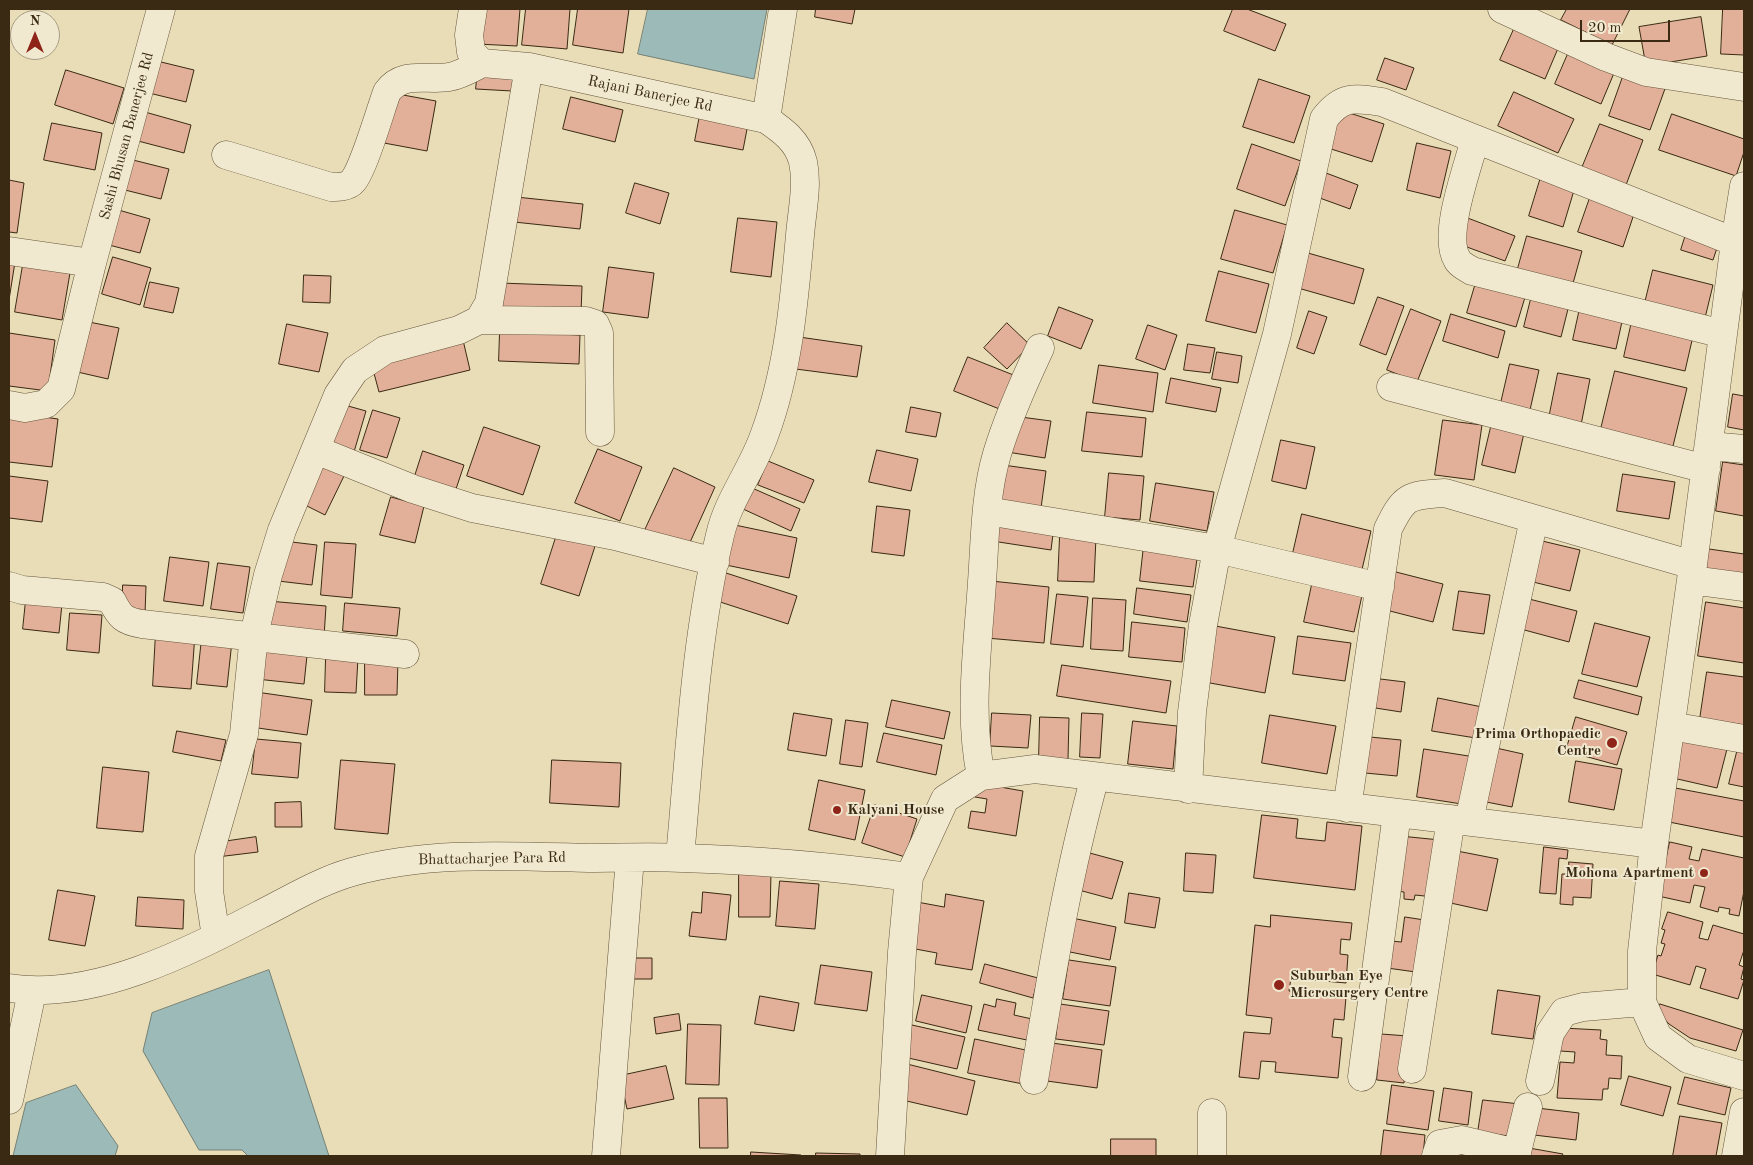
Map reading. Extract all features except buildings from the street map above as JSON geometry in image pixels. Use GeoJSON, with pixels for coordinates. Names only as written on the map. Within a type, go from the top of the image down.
{"type":"FeatureCollection","features":[{"type":"Feature","properties":{"kind":"street","name":"Sashi Bhusan Banerjee Rd"},"geometry":{"type":"LineString","coordinates":[[9,405],[25,408],[46,404],[62,389],[92,263],[161,9]]}},
{"type":"Feature","properties":{"kind":"street"},"geometry":{"type":"LineString","coordinates":[[226,155],[331,186],[342,186],[352,182],[359,169],[387,92],[394,83],[408,77],[450,77],[482,63],[471,52],[469,35],[473,9]]}},
{"type":"Feature","properties":{"kind":"street"},"geometry":{"type":"LineString","coordinates":[[680,858],[701,646],[720,533],[740,486],[764,438],[783,378],[797,273],[804,190],[803,161],[791,137],[766,119],[783,9]]}},
{"type":"Feature","properties":{"kind":"street"},"geometry":{"type":"LineString","coordinates":[[1502,9],[1606,57],[1646,72],[1744,87]]}},
{"type":"Feature","properties":{"kind":"street","name":"Rajani Banerjee Rd"},"geometry":{"type":"LineString","coordinates":[[482,63],[529,68],[766,119]]}},
{"type":"Feature","properties":{"kind":"street"},"geometry":{"type":"LineString","coordinates":[[479,320],[489,303],[529,68]]}},
{"type":"Feature","properties":{"kind":"street"},"geometry":{"type":"LineString","coordinates":[[1188,789],[1194,692],[1203,625],[1217,548],[1277,334],[1324,119],[1335,105],[1356,98],[1382,102],[1734,242]]}},
{"type":"Feature","properties":{"kind":"street"},"geometry":{"type":"LineString","coordinates":[[1475,139],[1453,226],[1451,242],[1457,260],[1472,271],[1723,334]]}},
{"type":"Feature","properties":{"kind":"street"},"geometry":{"type":"LineString","coordinates":[[1744,186],[1734,242],[1737,290],[1723,334],[1654,844],[1642,951],[1642,1002],[1658,1036],[1688,1059],[1744,1076]]}},
{"type":"Feature","properties":{"kind":"street"},"geometry":{"type":"LineString","coordinates":[[9,251],[92,263]]}},
{"type":"Feature","properties":{"kind":"street"},"geometry":{"type":"LineString","coordinates":[[216,937],[208,891],[208,856],[244,734],[254,635],[268,575],[282,530],[338,395],[355,370],[386,350],[459,330],[479,320],[586,321],[595,324],[599,333],[600,432]]}},
{"type":"Feature","properties":{"kind":"street"},"geometry":{"type":"LineString","coordinates":[[981,776],[976,752],[975,717],[987,511],[997,455],[1015,402],[1040,348]]}},
{"type":"Feature","properties":{"kind":"street"},"geometry":{"type":"LineString","coordinates":[[1391,387],[1707,457],[1744,449]]}},
{"type":"Feature","properties":{"kind":"street"},"geometry":{"type":"LineString","coordinates":[[316,450],[413,488],[472,508],[616,536],[715,562]]}},
{"type":"Feature","properties":{"kind":"street"},"geometry":{"type":"LineString","coordinates":[[1347,808],[1388,529],[1400,505],[1416,494],[1445,494],[1534,519],[1692,572],[1744,587]]}},
{"type":"Feature","properties":{"kind":"street"},"geometry":{"type":"LineString","coordinates":[[987,511],[1217,548],[1380,587]]}},
{"type":"Feature","properties":{"kind":"street"},"geometry":{"type":"LineString","coordinates":[[1412,1069],[1460,820],[1534,519]]}},
{"type":"Feature","properties":{"kind":"street"},"geometry":{"type":"LineString","coordinates":[[9,586],[22,590],[103,597],[112,601],[120,617],[128,622],[254,635],[405,654]]}},
{"type":"Feature","properties":{"kind":"street"},"geometry":{"type":"LineString","coordinates":[[1671,726],[1744,739]]}},
{"type":"Feature","properties":{"kind":"street"},"geometry":{"type":"LineString","coordinates":[[890,1156],[902,952],[909,877],[945,799],[981,776],[1035,769],[1654,844]]}},
{"type":"Feature","properties":{"kind":"street"},"geometry":{"type":"LineString","coordinates":[[1034,1080],[1065,896],[1076,846],[1095,777]]}},
{"type":"Feature","properties":{"kind":"street"},"geometry":{"type":"LineString","coordinates":[[1362,1077],[1397,813]]}},
{"type":"Feature","properties":{"kind":"street","name":"Bhattacharjee Para Rd"},"geometry":{"type":"LineString","coordinates":[[20,990],[85,984],[138,972],[216,937],[295,896],[351,872],[419,860],[506,856],[680,858],[844,868],[909,877]]}},
{"type":"Feature","properties":{"kind":"street"},"geometry":{"type":"LineString","coordinates":[[606,1156],[630,858]]}},
{"type":"Feature","properties":{"kind":"street"},"geometry":{"type":"LineString","coordinates":[[9,1100],[20,990]]}},
{"type":"Feature","properties":{"kind":"street"},"geometry":{"type":"LineString","coordinates":[[1540,1081],[1550,1032],[1564,1012],[1583,1007],[1642,1002]]}},
{"type":"Feature","properties":{"kind":"street"},"geometry":{"type":"LineString","coordinates":[[1436,1156],[1440,1144],[1462,1140],[1517,1155],[1528,1108]]}},
{"type":"Feature","properties":{"kind":"street"},"geometry":{"type":"LineString","coordinates":[[1736,1156],[1744,1112]]}},
{"type":"Feature","properties":{"kind":"street"},"geometry":{"type":"LineString","coordinates":[[1212,1113],[1212,1156]]}},
{"type":"Feature","properties":{"kind":"water"},"geometry":{"type":"Polygon","coordinates":[[[648,9],[767,9],[754,79],[638,54],[648,9]]]}},
{"type":"Feature","properties":{"kind":"water"},"geometry":{"type":"Polygon","coordinates":[[[269,970],[329,1156],[248,1156],[242,1150],[199,1150],[143,1051],[152,1013],[269,970]]]}},
{"type":"Feature","properties":{"kind":"water"},"geometry":{"type":"Polygon","coordinates":[[[76,1085],[118,1146],[115,1156],[13,1156],[26,1103],[76,1085]]]}},
{"type":"Feature","properties":{"kind":"place","name":"Prima Orthopaedic Centre"},"geometry":{"type":"Point","coordinates":[1612,743]}},
{"type":"Feature","properties":{"kind":"place","name":"Kalyani House"},"geometry":{"type":"Point","coordinates":[837,810]}},
{"type":"Feature","properties":{"kind":"place","name":"Mohona Apartment"},"geometry":{"type":"Point","coordinates":[1704,873]}},
{"type":"Feature","properties":{"kind":"place","name":"Suburban Eye Microsurgery Centre"},"geometry":{"type":"Point","coordinates":[1279,985]}}]}
